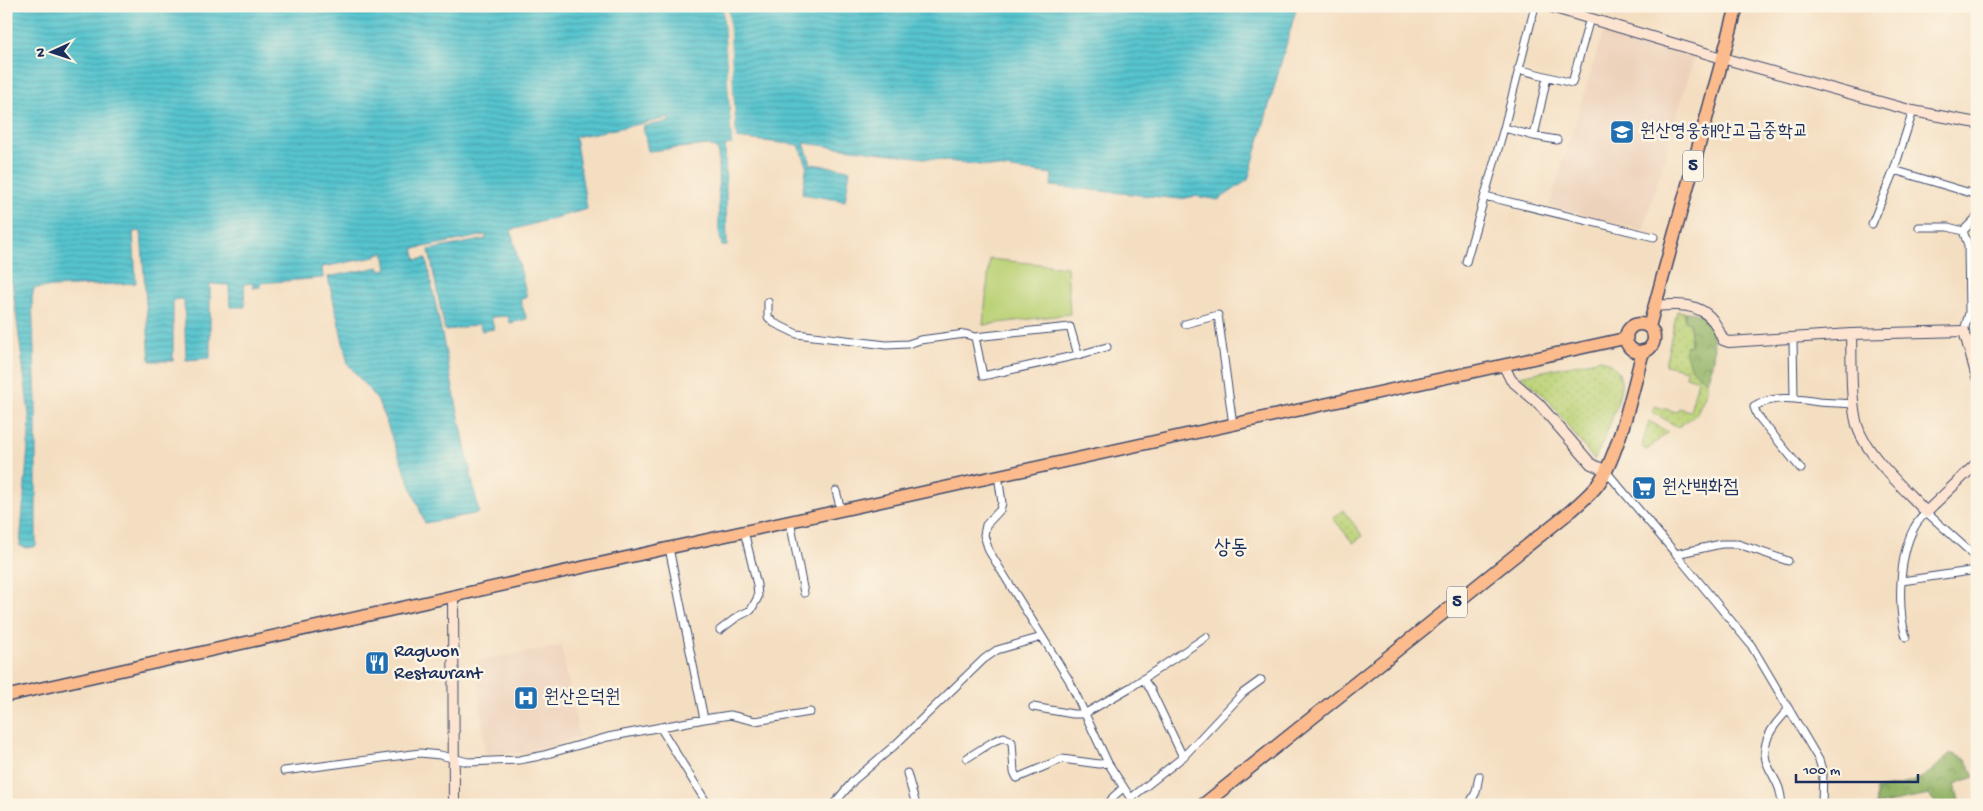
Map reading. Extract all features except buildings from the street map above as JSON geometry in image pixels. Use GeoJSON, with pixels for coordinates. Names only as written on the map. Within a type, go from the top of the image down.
{"type":"FeatureCollection","features":[{"type":"Feature","properties":{"kind":"highway","name":"5"},"geometry":{"type":"LineString","coordinates":[[1648,327],[1737,6]]}},
{"type":"Feature","properties":{"kind":"highway"},"geometry":{"type":"LineString","coordinates":[[1641,324],[1648,327],[1653,333],[1654,340],[1650,347],[1643,351],[1632,348],[1626,338],[1628,331],[1634,325],[1641,324]]}},
{"type":"Feature","properties":{"kind":"highway","name":"5"},"geometry":{"type":"LineString","coordinates":[[1203,805],[1572,510],[1596,488],[1616,445],[1643,351]]}},
{"type":"Feature","properties":{"kind":"main road"},"geometry":{"type":"LineString","coordinates":[[1555,7],[1722,58],[1912,111],[1977,123]]}},
{"type":"Feature","properties":{"kind":"main road"},"geometry":{"type":"LineString","coordinates":[[1654,306],[1678,304],[1691,306],[1704,312],[1714,322],[1723,340],[1729,342],[1851,334],[1964,331],[1973,355],[1977,376]]}},
{"type":"Feature","properties":{"kind":"main road"},"geometry":{"type":"LineString","coordinates":[[1851,334],[1854,404],[1857,425],[1871,452],[1926,512],[1977,463]]}},
{"type":"Feature","properties":{"kind":"main road"},"geometry":{"type":"LineString","coordinates":[[6,696],[744,531],[1626,338]]}},
{"type":"Feature","properties":{"kind":"main road"},"geometry":{"type":"LineString","coordinates":[[1504,366],[1511,380],[1538,403],[1592,464],[1605,470]]}},
{"type":"Feature","properties":{"kind":"main road"},"geometry":{"type":"LineString","coordinates":[[453,596],[454,805]]}},
{"type":"Feature","properties":{"kind":"street"},"geometry":{"type":"LineString","coordinates":[[1466,262],[1504,128],[1535,6]]}},
{"type":"Feature","properties":{"kind":"street"},"geometry":{"type":"LineString","coordinates":[[1518,69],[1572,83],[1590,18]]}},
{"type":"Feature","properties":{"kind":"street"},"geometry":{"type":"LineString","coordinates":[[1534,136],[1547,77]]}},
{"type":"Feature","properties":{"kind":"street"},"geometry":{"type":"LineString","coordinates":[[1872,224],[1894,170],[1912,111]]}},
{"type":"Feature","properties":{"kind":"street"},"geometry":{"type":"LineString","coordinates":[[1504,128],[1557,140]]}},
{"type":"Feature","properties":{"kind":"street"},"geometry":{"type":"LineString","coordinates":[[1894,170],[1977,195]]}},
{"type":"Feature","properties":{"kind":"street"},"geometry":{"type":"LineString","coordinates":[[1485,196],[1654,237]]}},
{"type":"Feature","properties":{"kind":"street"},"geometry":{"type":"LineString","coordinates":[[1962,231],[1977,217]]}},
{"type":"Feature","properties":{"kind":"street"},"geometry":{"type":"LineString","coordinates":[[1919,227],[1948,227],[1962,231],[1968,245],[1973,313],[1964,331]]}},
{"type":"Feature","properties":{"kind":"street"},"geometry":{"type":"LineString","coordinates":[[768,302],[768,317],[774,323],[797,334],[886,345],[908,344],[920,340],[965,334],[975,337],[1070,327],[1078,355]]}},
{"type":"Feature","properties":{"kind":"street"},"geometry":{"type":"LineString","coordinates":[[1185,324],[1218,315],[1233,425]]}},
{"type":"Feature","properties":{"kind":"street"},"geometry":{"type":"LineString","coordinates":[[975,337],[983,376],[1108,347]]}},
{"type":"Feature","properties":{"kind":"street"},"geometry":{"type":"LineString","coordinates":[[1793,339],[1794,397]]}},
{"type":"Feature","properties":{"kind":"street"},"geometry":{"type":"LineString","coordinates":[[1801,469],[1757,415],[1754,406],[1761,402],[1794,397],[1820,402],[1854,404]]}},
{"type":"Feature","properties":{"kind":"street"},"geometry":{"type":"LineString","coordinates":[[1605,470],[1751,645],[1819,760],[1823,773],[1822,805]]}},
{"type":"Feature","properties":{"kind":"street"},"geometry":{"type":"LineString","coordinates":[[998,475],[1002,503],[1000,510],[986,525],[984,535],[989,551],[1069,680],[1108,763],[1133,801],[1183,757],[1243,693],[1261,680]]}},
{"type":"Feature","properties":{"kind":"street"},"geometry":{"type":"LineString","coordinates":[[836,491],[841,510]]}},
{"type":"Feature","properties":{"kind":"street"},"geometry":{"type":"LineString","coordinates":[[1906,637],[1901,612],[1904,557],[1914,528],[1926,512],[1977,558]]}},
{"type":"Feature","properties":{"kind":"street"},"geometry":{"type":"LineString","coordinates":[[790,521],[804,593]]}},
{"type":"Feature","properties":{"kind":"street"},"geometry":{"type":"LineString","coordinates":[[720,630],[750,610],[758,597],[757,585],[744,531]]}},
{"type":"Feature","properties":{"kind":"street"},"geometry":{"type":"LineString","coordinates":[[1676,554],[1721,544],[1738,544],[1788,561]]}},
{"type":"Feature","properties":{"kind":"street"},"geometry":{"type":"LineString","coordinates":[[1970,553],[1977,544]]}},
{"type":"Feature","properties":{"kind":"street"},"geometry":{"type":"LineString","coordinates":[[669,548],[704,719]]}},
{"type":"Feature","properties":{"kind":"street"},"geometry":{"type":"LineString","coordinates":[[1902,581],[1977,570]]}},
{"type":"Feature","properties":{"kind":"street"},"geometry":{"type":"LineString","coordinates":[[833,805],[854,780],[895,745],[984,659],[997,650],[1042,637]]}},
{"type":"Feature","properties":{"kind":"street"},"geometry":{"type":"LineString","coordinates":[[1033,707],[1084,714],[1143,679],[1206,637]]}},
{"type":"Feature","properties":{"kind":"street"},"geometry":{"type":"LineString","coordinates":[[1143,679],[1151,690],[1183,757]]}},
{"type":"Feature","properties":{"kind":"street"},"geometry":{"type":"LineString","coordinates":[[1782,805],[1779,785],[1769,768],[1764,751],[1765,744],[1776,722],[1789,709]]}},
{"type":"Feature","properties":{"kind":"street"},"geometry":{"type":"LineString","coordinates":[[284,771],[420,753],[440,755],[468,762],[520,760],[608,737],[704,719],[730,715],[755,721],[810,712]]}},
{"type":"Feature","properties":{"kind":"street"},"geometry":{"type":"LineString","coordinates":[[660,727],[708,805]]}},
{"type":"Feature","properties":{"kind":"street"},"geometry":{"type":"LineString","coordinates":[[967,758],[1004,737],[1012,742],[1014,772],[1017,778],[1062,759],[1099,764],[1108,763]]}},
{"type":"Feature","properties":{"kind":"street"},"geometry":{"type":"LineString","coordinates":[[907,773],[916,805]]}},
{"type":"Feature","properties":{"kind":"street"},"geometry":{"type":"LineString","coordinates":[[1468,805],[1476,792],[1478,776]]}},
{"type":"Feature","properties":{"kind":"street"},"geometry":{"type":"LineString","coordinates":[[1108,805],[1123,788]]}},
{"type":"Feature","properties":{"kind":"shaded area","name":"원산영웅해안고급중학교"},"geometry":{"type":"Polygon","coordinates":[[[1603,33],[1694,58],[1643,230],[1549,206],[1603,33]]]}},
{"type":"Feature","properties":{"kind":"shaded area","name":"원산은덕원"},"geometry":{"type":"Polygon","coordinates":[[[561,646],[579,736],[534,753],[485,753],[477,661],[561,646]]]}},
{"type":"Feature","properties":{"kind":"green space"},"geometry":{"type":"Polygon","coordinates":[[[990,259],[1067,267],[1070,314],[983,325],[990,259]]]}},
{"type":"Feature","properties":{"kind":"green space"},"geometry":{"type":"Polygon","coordinates":[[[1677,311],[1685,312],[1685,320],[1690,321],[1691,345],[1686,346],[1695,373],[1707,381],[1707,391],[1696,415],[1678,427],[1652,412],[1654,406],[1677,412],[1679,408],[1690,411],[1698,380],[1686,376],[1687,370],[1665,365],[1677,311]]]}},
{"type":"Feature","properties":{"kind":"green space"},"geometry":{"type":"Polygon","coordinates":[[[1685,312],[1697,314],[1705,319],[1711,328],[1714,349],[1713,361],[1707,381],[1694,371],[1687,358],[1685,346],[1691,345],[1690,322],[1685,321],[1685,312]]]}},
{"type":"Feature","properties":{"kind":"green space"},"geometry":{"type":"Polygon","coordinates":[[[1601,359],[1617,370],[1621,381],[1621,388],[1602,444],[1594,460],[1546,397],[1520,376],[1601,359]]]}},
{"type":"Feature","properties":{"kind":"green space"},"geometry":{"type":"Polygon","coordinates":[[[1649,421],[1668,432],[1647,450],[1642,445],[1649,421]]]}},
{"type":"Feature","properties":{"kind":"green space"},"geometry":{"type":"Polygon","coordinates":[[[1343,510],[1363,536],[1353,543],[1333,518],[1343,510]]]}},
{"type":"Feature","properties":{"kind":"green space"},"geometry":{"type":"Polygon","coordinates":[[[1950,753],[1966,759],[1974,777],[1955,784],[1960,805],[1937,805],[1929,795],[1877,805],[1876,789],[1917,780],[1941,763],[1950,753]]]}},
{"type":"Feature","properties":{"kind":"water"},"geometry":{"type":"Polygon","coordinates":[[[6,6],[723,6],[732,144],[725,145],[727,246],[722,246],[719,231],[718,150],[709,145],[648,151],[643,126],[669,122],[669,118],[575,137],[587,209],[511,230],[527,297],[520,300],[527,319],[510,323],[508,316],[491,317],[494,329],[482,331],[479,324],[445,331],[429,250],[486,239],[486,235],[413,249],[416,260],[426,258],[479,513],[425,523],[378,401],[348,364],[328,277],[379,267],[380,270],[387,269],[384,252],[375,255],[375,257],[322,267],[323,278],[260,283],[260,287],[253,288],[253,283],[244,284],[245,307],[230,307],[229,285],[210,284],[210,358],[186,360],[184,299],[173,300],[173,361],[150,361],[141,231],[133,232],[136,283],[34,288],[32,298],[36,404],[36,546],[27,548],[20,546],[30,422],[12,281],[6,282],[6,6]]]}},
{"type":"Feature","properties":{"kind":"water"},"geometry":{"type":"Polygon","coordinates":[[[728,6],[1297,6],[1248,180],[1218,200],[1196,196],[1180,199],[1051,186],[1052,174],[804,143],[811,164],[850,170],[845,201],[802,194],[807,165],[799,145],[736,138],[728,6]]]}},
{"type":"Feature","properties":{"kind":"pier"},"geometry":{"type":"Polygon","coordinates":[[[723,6],[728,6],[730,33],[736,138],[732,144],[723,6]]]}},
{"type":"Feature","properties":{"kind":"place","name":"원산영웅해안고급중학교"},"geometry":{"type":"Point","coordinates":[1622,132]}},
{"type":"Feature","properties":{"kind":"place","name":"원산백화점"},"geometry":{"type":"Point","coordinates":[1644,488]}},
{"type":"Feature","properties":{"kind":"place","name":"Ragwon Restaurant"},"geometry":{"type":"Point","coordinates":[377,663]}},
{"type":"Feature","properties":{"kind":"place","name":"원산은덕원"},"geometry":{"type":"Point","coordinates":[526,698]}},
{"type":"Feature","properties":{"kind":"district","name":"상동"},"geometry":{"type":"Point","coordinates":[1231,549]}}]}
